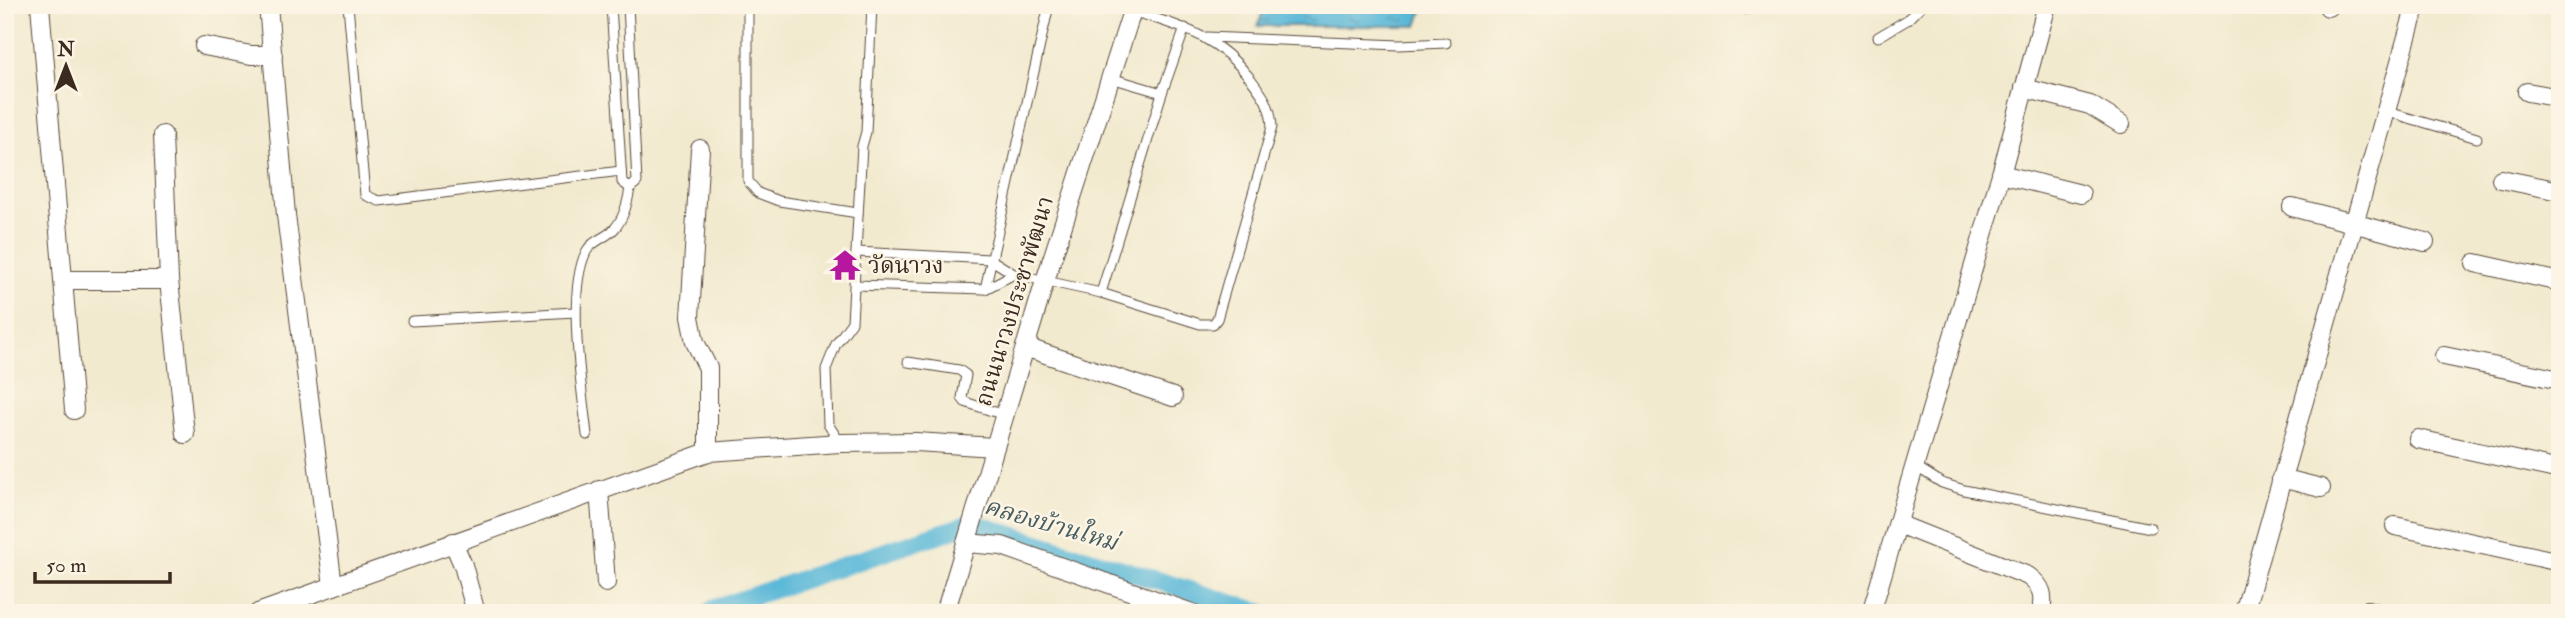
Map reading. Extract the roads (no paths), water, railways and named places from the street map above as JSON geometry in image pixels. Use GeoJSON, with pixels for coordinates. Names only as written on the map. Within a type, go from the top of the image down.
{"type":"FeatureCollection","features":[{"type":"Feature","properties":{"kind":"street"},"geometry":{"type":"LineString","coordinates":[[40,5],[74,410]]}},
{"type":"Feature","properties":{"kind":"street"},"geometry":{"type":"LineString","coordinates":[[268,5],[286,215],[333,586]]}},
{"type":"Feature","properties":{"kind":"street"},"geometry":{"type":"LineString","coordinates":[[1871,613],[2001,174],[2047,5]]}},
{"type":"Feature","properties":{"kind":"street"},"geometry":{"type":"LineString","coordinates":[[2244,613],[2416,5]]}},
{"type":"Feature","properties":{"kind":"street","name":"ถนนนาวงประชาพัฒนา"},"geometry":{"type":"LineString","coordinates":[[944,613],[1045,281],[1133,8]]}},
{"type":"Feature","properties":{"kind":"street"},"geometry":{"type":"LineString","coordinates":[[204,46],[251,55],[272,55]]}},
{"type":"Feature","properties":{"kind":"street"},"geometry":{"type":"LineString","coordinates":[[2024,88],[2090,105],[2121,124]]}},
{"type":"Feature","properties":{"kind":"street"},"geometry":{"type":"LineString","coordinates":[[2527,92],[2560,98]]}},
{"type":"Feature","properties":{"kind":"street"},"geometry":{"type":"LineString","coordinates":[[163,135],[169,280],[185,433]]}},
{"type":"Feature","properties":{"kind":"street"},"geometry":{"type":"LineString","coordinates":[[700,149],[690,317],[695,342],[708,368],[708,452]]}},
{"type":"Feature","properties":{"kind":"street"},"geometry":{"type":"LineString","coordinates":[[2001,174],[2081,194]]}},
{"type":"Feature","properties":{"kind":"street"},"geometry":{"type":"LineString","coordinates":[[2501,178],[2560,191]]}},
{"type":"Feature","properties":{"kind":"street"},"geometry":{"type":"LineString","coordinates":[[2292,206],[2425,242]]}},
{"type":"Feature","properties":{"kind":"street"},"geometry":{"type":"LineString","coordinates":[[2475,262],[2560,282]]}},
{"type":"Feature","properties":{"kind":"street"},"geometry":{"type":"LineString","coordinates":[[63,280],[169,280]]}},
{"type":"Feature","properties":{"kind":"street"},"geometry":{"type":"LineString","coordinates":[[1025,347],[1173,397]]}},
{"type":"Feature","properties":{"kind":"street"},"geometry":{"type":"LineString","coordinates":[[2444,356],[2560,380]]}},
{"type":"Feature","properties":{"kind":"street"},"geometry":{"type":"LineString","coordinates":[[2418,439],[2560,470]]}},
{"type":"Feature","properties":{"kind":"street"},"geometry":{"type":"LineString","coordinates":[[258,613],[307,605],[333,586],[708,452],[840,443],[916,442],[994,447]]}},
{"type":"Feature","properties":{"kind":"street"},"geometry":{"type":"LineString","coordinates":[[2281,478],[2320,488]]}},
{"type":"Feature","properties":{"kind":"street"},"geometry":{"type":"LineString","coordinates":[[600,490],[606,583]]}},
{"type":"Feature","properties":{"kind":"street"},"geometry":{"type":"LineString","coordinates":[[1898,524],[2028,576],[2041,586],[2044,597],[2041,613]]}},
{"type":"Feature","properties":{"kind":"street"},"geometry":{"type":"LineString","coordinates":[[2395,526],[2560,562]]}},
{"type":"Feature","properties":{"kind":"street"},"geometry":{"type":"LineString","coordinates":[[967,540],[1002,546],[1192,613]]}},
{"type":"Feature","properties":{"kind":"street"},"geometry":{"type":"LineString","coordinates":[[453,542],[463,565],[476,613]]}},
{"type":"Feature","properties":{"kind":"lane"},"geometry":{"type":"LineString","coordinates":[[348,5],[365,195],[379,201],[621,171]]}},
{"type":"Feature","properties":{"kind":"lane"},"geometry":{"type":"LineString","coordinates":[[611,5],[622,181],[630,188]]}},
{"type":"Feature","properties":{"kind":"lane"},"geometry":{"type":"LineString","coordinates":[[587,435],[575,312],[578,285],[586,252],[592,244],[615,229],[628,203],[630,188],[637,182],[628,5]]}},
{"type":"Feature","properties":{"kind":"lane"},"geometry":{"type":"LineString","coordinates":[[748,5],[748,181],[758,192],[779,201],[858,212]]}},
{"type":"Feature","properties":{"kind":"lane"},"geometry":{"type":"LineString","coordinates":[[840,443],[828,424],[826,369],[836,344],[852,322],[872,5]]}},
{"type":"Feature","properties":{"kind":"lane"},"geometry":{"type":"LineString","coordinates":[[985,289],[1049,5]]}},
{"type":"Feature","properties":{"kind":"lane"},"geometry":{"type":"LineString","coordinates":[[1730,5],[1746,9]]}},
{"type":"Feature","properties":{"kind":"lane"},"geometry":{"type":"LineString","coordinates":[[1878,37],[1907,20],[1922,5]]}},
{"type":"Feature","properties":{"kind":"lane"},"geometry":{"type":"LineString","coordinates":[[857,252],[990,259],[1014,274],[1101,293],[1200,324],[1208,325],[1217,319],[1272,127],[1272,113],[1268,101],[1236,61],[1206,37],[1133,8]]}},
{"type":"Feature","properties":{"kind":"lane"},"geometry":{"type":"LineString","coordinates":[[1101,293],[1162,93],[1185,29]]}},
{"type":"Feature","properties":{"kind":"lane"},"geometry":{"type":"LineString","coordinates":[[1206,37],[1399,44],[1446,43]]}},
{"type":"Feature","properties":{"kind":"lane"},"geometry":{"type":"LineString","coordinates":[[1111,78],[1162,93]]}},
{"type":"Feature","properties":{"kind":"lane"},"geometry":{"type":"LineString","coordinates":[[2385,111],[2477,138]]}},
{"type":"Feature","properties":{"kind":"lane"},"geometry":{"type":"LineString","coordinates":[[856,285],[985,289],[1014,274]]}},
{"type":"Feature","properties":{"kind":"lane"},"geometry":{"type":"LineString","coordinates":[[412,321],[575,312]]}},
{"type":"Feature","properties":{"kind":"lane"},"geometry":{"type":"LineString","coordinates":[[908,362],[959,370],[966,375],[962,398],[965,402],[1004,415]]}},
{"type":"Feature","properties":{"kind":"lane"},"geometry":{"type":"LineString","coordinates":[[1915,466],[1942,483],[1964,490],[2151,528]]}},
{"type":"Feature","properties":{"kind":"water"},"geometry":{"type":"Polygon","coordinates":[[[1265,5],[1424,5],[1417,26],[1258,26],[1265,5]]]}},
{"type":"Feature","properties":{"kind":"waterway","name":"คลองบ้านใหม่"},"geometry":{"type":"LineString","coordinates":[[709,613],[714,609],[972,523],[1262,613]]}},
{"type":"Feature","properties":{"kind":"place","name":"วัดนาวง"},"geometry":{"type":"Point","coordinates":[845,265]}}]}
